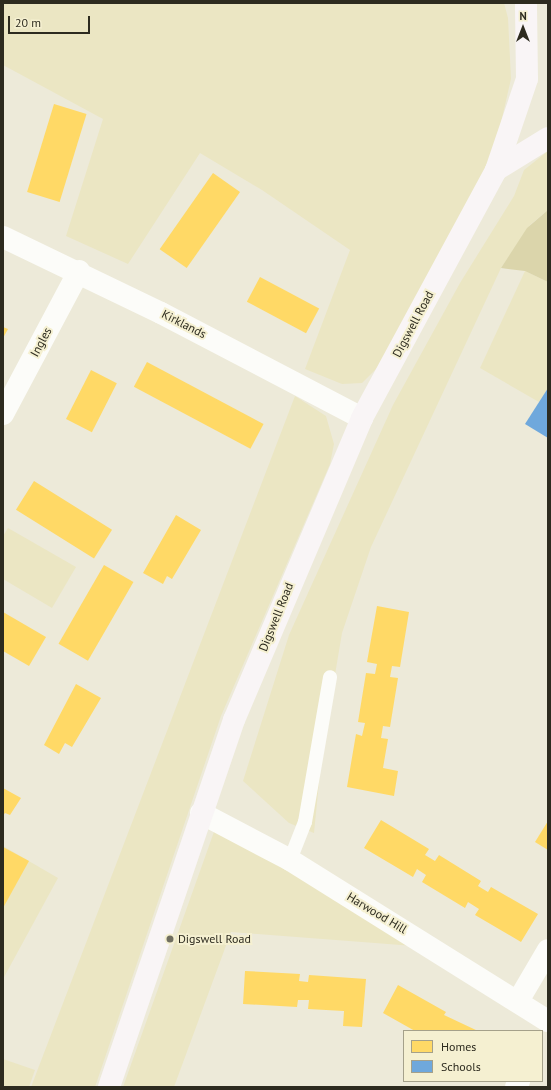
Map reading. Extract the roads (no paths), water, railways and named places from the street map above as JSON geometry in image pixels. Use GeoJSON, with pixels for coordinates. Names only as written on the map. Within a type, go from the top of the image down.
{"type":"FeatureCollection","features":[{"type":"Feature","properties":{"kind":"street","name":"Digswell Road"},"geometry":{"type":"LineString","coordinates":[[109,1087],[201,813],[277,613],[362,418],[496,170],[527,79],[526,3]]}},
{"type":"Feature","properties":{"kind":"street"},"geometry":{"type":"LineString","coordinates":[[496,170],[548,138]]}},
{"type":"Feature","properties":{"kind":"street","name":"Kirklands"},"geometry":{"type":"LineString","coordinates":[[3,237],[79,271],[362,418]]}},
{"type":"Feature","properties":{"kind":"street","name":"Ingles"},"geometry":{"type":"LineString","coordinates":[[3,414],[79,271]]}},
{"type":"Feature","properties":{"kind":"street","name":"Harwood Hill"},"geometry":{"type":"LineString","coordinates":[[201,813],[290,860],[548,1021]]}},
{"type":"Feature","properties":{"kind":"street"},"geometry":{"type":"LineString","coordinates":[[518,1001],[548,950]]}},
{"type":"Feature","properties":{"kind":"street"},"geometry":{"type":"LineString","coordinates":[[543,1036],[548,1027]]}},
{"type":"Feature","properties":{"kind":"lane"},"geometry":{"type":"LineString","coordinates":[[290,860],[305,822],[330,677]]}},
{"type":"Feature","properties":{"kind":"place","name":"Digswell Road"},"geometry":{"type":"Point","coordinates":[170,939]}}]}
